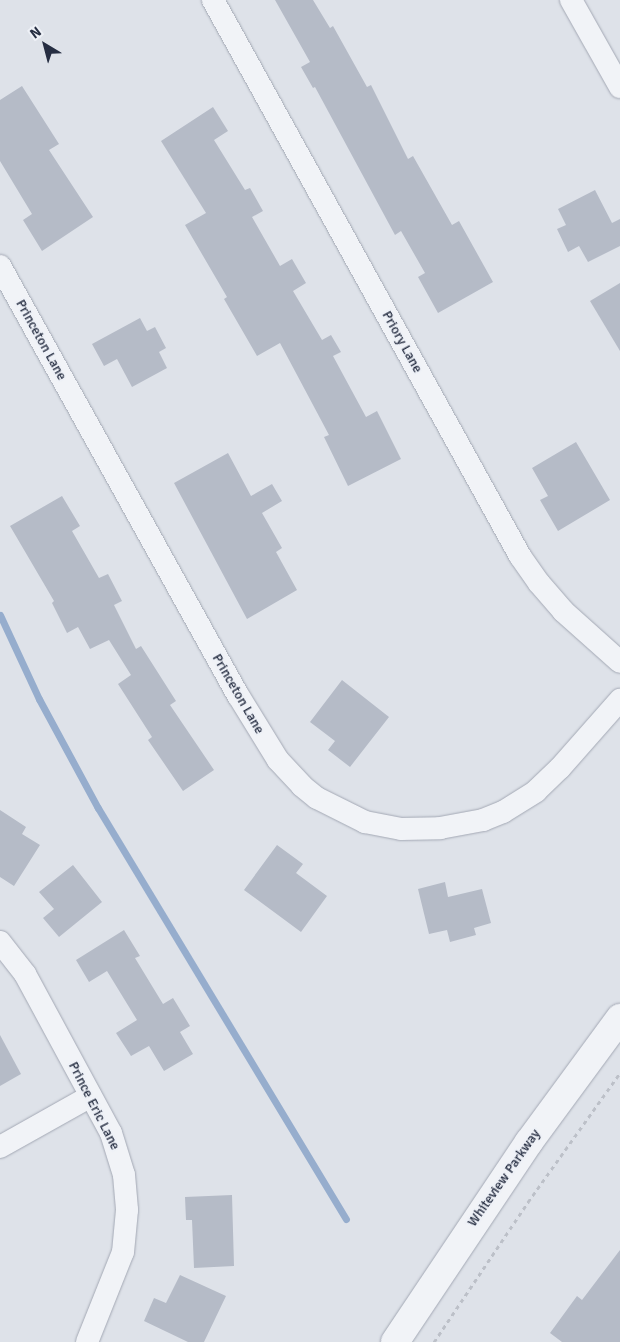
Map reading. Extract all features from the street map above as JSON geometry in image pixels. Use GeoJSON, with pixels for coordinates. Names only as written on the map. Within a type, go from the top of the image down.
{"type":"FeatureCollection","features":[{"type":"Feature","properties":{"kind":"street","name":"Priory Lane"},"geometry":{"type":"LineString","coordinates":[[213,0],[520,556],[539,583],[563,611],[620,662]]}},
{"type":"Feature","properties":{"kind":"street"},"geometry":{"type":"LineString","coordinates":[[571,0],[620,87]]}},
{"type":"Feature","properties":{"kind":"street","name":"Princeton Lane"},"geometry":{"type":"LineString","coordinates":[[0,266],[248,711],[278,760],[316,798],[365,822],[401,829],[440,828],[483,820],[509,809],[536,791],[560,768],[620,700]]}},
{"type":"Feature","properties":{"kind":"street","name":"Prince Eric Lane"},"geometry":{"type":"LineString","coordinates":[[0,942],[25,974],[91,1096],[116,1146],[124,1175],[127,1210],[123,1252],[87,1342]]}},
{"type":"Feature","properties":{"kind":"street","name":"Whiteview Parkway"},"geometry":{"type":"LineString","coordinates":[[395,1342],[529,1142],[620,1018]]}},
{"type":"Feature","properties":{"kind":"street"},"geometry":{"type":"LineString","coordinates":[[0,1147],[91,1096]]}},
{"type":"Feature","properties":{"kind":"path"},"geometry":{"type":"LineString","coordinates":[[434,1342],[528,1202],[620,1073]]}},
{"type":"Feature","properties":{"kind":"building"},"geometry":{"type":"Polygon","coordinates":[[[275,0],[313,0],[330,28],[333,26],[367,87],[371,85],[408,159],[413,156],[452,225],[459,221],[493,282],[438,313],[418,277],[425,273],[401,231],[395,235],[315,87],[313,88],[301,67],[310,62],[275,0]]]}},
{"type":"Feature","properties":{"kind":"building"},"geometry":{"type":"Polygon","coordinates":[[[22,86],[59,144],[49,150],[93,217],[42,251],[23,220],[32,214],[0,161],[0,100],[22,86]]]}},
{"type":"Feature","properties":{"kind":"building"},"geometry":{"type":"Polygon","coordinates":[[[213,107],[228,131],[214,140],[245,190],[250,188],[263,211],[252,217],[280,266],[292,259],[306,283],[293,291],[322,340],[331,335],[341,352],[333,356],[366,417],[377,411],[401,459],[348,486],[324,437],[329,435],[280,343],[257,356],[224,299],[227,297],[185,225],[206,213],[161,141],[213,107]]]}},
{"type":"Feature","properties":{"kind":"building"},"geometry":{"type":"Polygon","coordinates":[[[595,190],[612,223],[620,219],[620,246],[588,262],[579,246],[568,252],[557,229],[566,225],[558,209],[595,190]]]}},
{"type":"Feature","properties":{"kind":"building"},"geometry":{"type":"Polygon","coordinates":[[[620,283],[620,351],[590,301],[620,283]]]}},
{"type":"Feature","properties":{"kind":"building"},"geometry":{"type":"Polygon","coordinates":[[[140,318],[147,331],[155,327],[166,348],[159,352],[167,368],[132,387],[117,359],[104,366],[92,344],[140,318]]]}},
{"type":"Feature","properties":{"kind":"building"},"geometry":{"type":"Polygon","coordinates":[[[576,442],[610,500],[558,531],[540,500],[548,496],[532,468],[576,442]]]}},
{"type":"Feature","properties":{"kind":"building"},"geometry":{"type":"Polygon","coordinates":[[[228,453],[251,496],[272,484],[282,501],[262,513],[282,548],[276,552],[297,590],[247,619],[174,483],[228,453]]]}},
{"type":"Feature","properties":{"kind":"building"},"geometry":{"type":"Polygon","coordinates":[[[62,496],[80,526],[72,531],[99,578],[108,574],[122,601],[114,605],[136,649],[141,646],[176,701],[170,705],[214,770],[183,791],[148,740],[152,737],[118,684],[131,675],[109,640],[90,649],[78,627],[67,633],[52,603],[54,601],[10,526],[62,496]]]}},
{"type":"Feature","properties":{"kind":"building"},"geometry":{"type":"Polygon","coordinates":[[[342,680],[389,717],[350,767],[328,750],[335,741],[310,722],[342,680]]]}},
{"type":"Feature","properties":{"kind":"building"},"geometry":{"type":"Polygon","coordinates":[[[0,810],[26,827],[22,834],[40,845],[14,886],[0,877],[0,810]]]}},
{"type":"Feature","properties":{"kind":"building"},"geometry":{"type":"Polygon","coordinates":[[[277,845],[303,864],[296,873],[327,896],[301,932],[244,890],[277,845]]]}},
{"type":"Feature","properties":{"kind":"building"},"geometry":{"type":"Polygon","coordinates":[[[73,865],[102,902],[59,937],[43,918],[54,909],[39,892],[73,865]]]}},
{"type":"Feature","properties":{"kind":"building"},"geometry":{"type":"Polygon","coordinates":[[[445,882],[448,897],[482,889],[491,923],[474,928],[476,935],[450,942],[447,930],[429,934],[418,889],[445,882]]]}},
{"type":"Feature","properties":{"kind":"building"},"geometry":{"type":"Polygon","coordinates":[[[124,930],[140,956],[135,958],[163,1004],[173,998],[190,1026],[180,1032],[193,1054],[164,1071],[149,1046],[131,1056],[116,1033],[137,1020],[107,971],[89,982],[76,960],[124,930]]]}},
{"type":"Feature","properties":{"kind":"building"},"geometry":{"type":"Polygon","coordinates":[[[0,1035],[21,1074],[0,1086],[0,1035]]]}},
{"type":"Feature","properties":{"kind":"building"},"geometry":{"type":"Polygon","coordinates":[[[232,1195],[234,1266],[194,1268],[192,1220],[186,1220],[185,1197],[232,1195]]]}},
{"type":"Feature","properties":{"kind":"building"},"geometry":{"type":"Polygon","coordinates":[[[620,1250],[620,1342],[562,1342],[550,1333],[577,1296],[582,1300],[620,1250]]]}},
{"type":"Feature","properties":{"kind":"building"},"geometry":{"type":"Polygon","coordinates":[[[180,1275],[226,1296],[204,1342],[188,1342],[144,1321],[154,1298],[166,1303],[180,1275]]]}},
{"type":"Feature","properties":{"kind":"waterway"},"geometry":{"type":"LineString","coordinates":[[0,615],[39,699],[98,808],[346,1219]]}}]}
